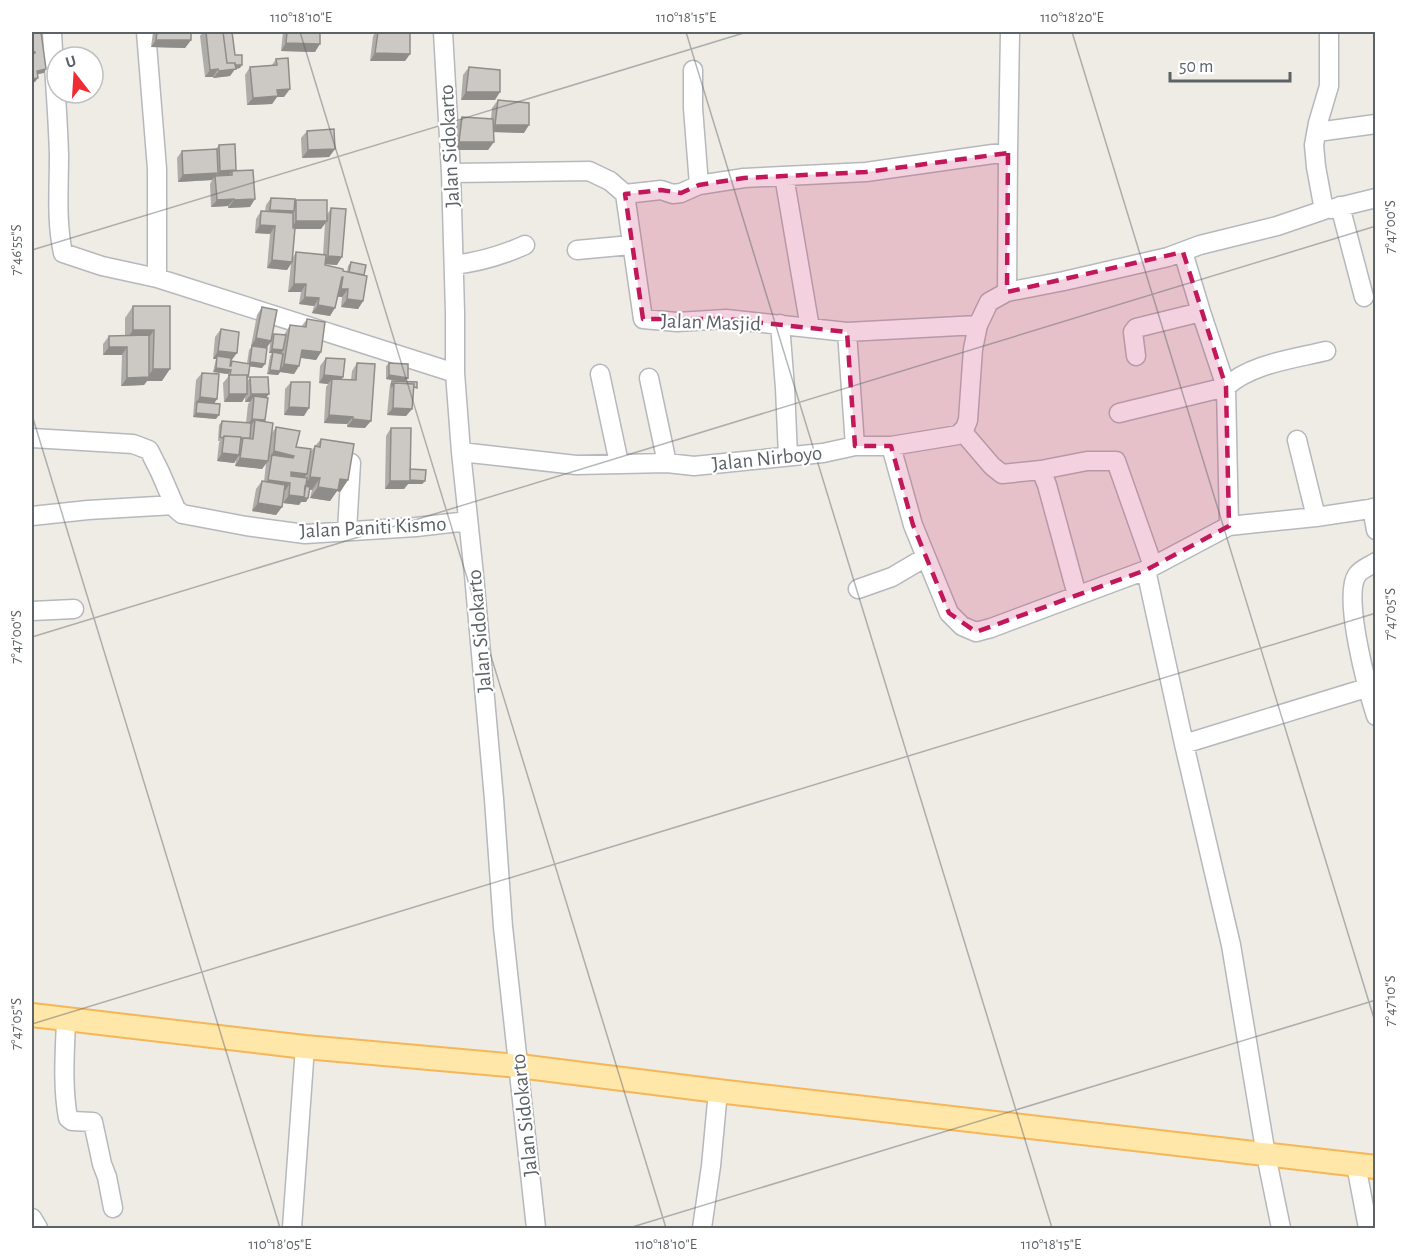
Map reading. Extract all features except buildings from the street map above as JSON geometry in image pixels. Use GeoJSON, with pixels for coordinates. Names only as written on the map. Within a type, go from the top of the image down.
{"type":"FeatureCollection","features":[{"type":"Feature","properties":{"kind":"main road"},"geometry":{"type":"LineString","coordinates":[[32,1015],[304,1047],[519,1066],[1366,1166]]}},
{"type":"Feature","properties":{"kind":"street"},"geometry":{"type":"LineString","coordinates":[[52,32],[59,154],[59,221],[63,253],[102,266],[157,278],[455,373]]}},
{"type":"Feature","properties":{"kind":"street"},"geometry":{"type":"LineString","coordinates":[[147,32],[157,169],[157,278]]}},
{"type":"Feature","properties":{"kind":"street","name":"Jalan Sidokarto"},"geometry":{"type":"LineString","coordinates":[[443,32],[451,173],[455,373],[461,452],[494,799],[503,927],[536,1228]]}},
{"type":"Feature","properties":{"kind":"street"},"geometry":{"type":"LineString","coordinates":[[1007,292],[1010,32]]}},
{"type":"Feature","properties":{"kind":"street"},"geometry":{"type":"LineString","coordinates":[[1329,32],[1329,86],[1314,145],[1316,167],[1364,297]]}},
{"type":"Feature","properties":{"kind":"street"},"geometry":{"type":"LineString","coordinates":[[693,70],[693,108],[699,185]]}},
{"type":"Feature","properties":{"kind":"street"},"geometry":{"type":"LineString","coordinates":[[1317,132],[1376,124]]}},
{"type":"Feature","properties":{"kind":"street"},"geometry":{"type":"LineString","coordinates":[[451,173],[589,171],[610,181],[625,194],[661,190],[673,194],[699,185],[744,178],[866,172],[1008,153]]}},
{"type":"Feature","properties":{"kind":"street"},"geometry":{"type":"LineString","coordinates":[[784,176],[810,328]]}},
{"type":"Feature","properties":{"kind":"street","name":"Jalan Masjid"},"geometry":{"type":"LineString","coordinates":[[625,194],[643,319],[677,322],[726,319],[847,332],[978,325]]}},
{"type":"Feature","properties":{"kind":"street"},"geometry":{"type":"LineString","coordinates":[[1281,1228],[1266,1155],[1231,945],[1184,744],[1149,568],[1110,461],[1087,461],[1041,470],[1002,474],[992,466],[962,431],[968,420],[973,349],[978,325],[989,302],[1007,292],[1109,272],[1183,252],[1200,245],[1266,229],[1332,208],[1376,198]]}},
{"type":"Feature","properties":{"kind":"street"},"geometry":{"type":"LineString","coordinates":[[454,265],[490,259],[525,245]]}},
{"type":"Feature","properties":{"kind":"street"},"geometry":{"type":"LineString","coordinates":[[577,250],[631,245]]}},
{"type":"Feature","properties":{"kind":"street"},"geometry":{"type":"LineString","coordinates":[[1183,252],[1226,387],[1228,526]]}},
{"type":"Feature","properties":{"kind":"street"},"geometry":{"type":"LineString","coordinates":[[1136,356],[1133,332],[1136,328],[1201,312]]}},
{"type":"Feature","properties":{"kind":"street"},"geometry":{"type":"LineString","coordinates":[[780,324],[788,456]]}},
{"type":"Feature","properties":{"kind":"street"},"geometry":{"type":"LineString","coordinates":[[847,332],[855,446]]}},
{"type":"Feature","properties":{"kind":"street"},"geometry":{"type":"LineString","coordinates":[[1119,413],[1226,387],[1234,379],[1252,370],[1326,351]]}},
{"type":"Feature","properties":{"kind":"street"},"geometry":{"type":"LineString","coordinates":[[600,374],[619,463]]}},
{"type":"Feature","properties":{"kind":"street"},"geometry":{"type":"LineString","coordinates":[[649,378],[667,463]]}},
{"type":"Feature","properties":{"kind":"street","name":"Jalan Nirboyo"},"geometry":{"type":"LineString","coordinates":[[461,452],[576,465],[667,463],[694,466],[823,453],[855,446],[891,446],[958,435],[962,431]]}},
{"type":"Feature","properties":{"kind":"street"},"geometry":{"type":"LineString","coordinates":[[32,438],[133,444],[148,450],[174,505],[32,516]]}},
{"type":"Feature","properties":{"kind":"street"},"geometry":{"type":"LineString","coordinates":[[1297,440],[1316,518]]}},
{"type":"Feature","properties":{"kind":"street"},"geometry":{"type":"LineString","coordinates":[[891,446],[913,525],[949,613],[962,626],[976,632],[1149,568],[1228,526],[1316,518],[1374,508],[1376,530]]}},
{"type":"Feature","properties":{"kind":"street"},"geometry":{"type":"LineString","coordinates":[[347,531],[351,463]]}},
{"type":"Feature","properties":{"kind":"street"},"geometry":{"type":"LineString","coordinates":[[1041,470],[1077,596]]}},
{"type":"Feature","properties":{"kind":"street","name":"Jalan Paniti Kismo"},"geometry":{"type":"LineString","coordinates":[[174,505],[182,514],[305,534],[416,527],[468,521]]}},
{"type":"Feature","properties":{"kind":"street"},"geometry":{"type":"LineString","coordinates":[[858,589],[892,577],[926,557]]}},
{"type":"Feature","properties":{"kind":"street"},"geometry":{"type":"LineString","coordinates":[[1376,562],[1362,570],[1356,576],[1354,583],[1354,618],[1376,716]]}},
{"type":"Feature","properties":{"kind":"street"},"geometry":{"type":"LineString","coordinates":[[32,611],[74,609]]}},
{"type":"Feature","properties":{"kind":"street"},"geometry":{"type":"LineString","coordinates":[[1184,744],[1371,686]]}},
{"type":"Feature","properties":{"kind":"street"},"geometry":{"type":"LineString","coordinates":[[66,1019],[65,1070],[68,1118],[72,1121],[93,1122],[113,1208]]}},
{"type":"Feature","properties":{"kind":"street"},"geometry":{"type":"LineString","coordinates":[[292,1228],[304,1047]]}},
{"type":"Feature","properties":{"kind":"street"},"geometry":{"type":"LineString","coordinates":[[702,1228],[718,1091]]}},
{"type":"Feature","properties":{"kind":"street"},"geometry":{"type":"LineString","coordinates":[[1366,1166],[1368,1228]]}},
{"type":"Feature","properties":{"kind":"street"},"geometry":{"type":"LineString","coordinates":[[32,1218],[38,1228]]}},
{"type":"Feature","properties":{"kind":"highlighted area"},"geometry":{"type":"Polygon","coordinates":[[[1008,153],[1007,292],[1183,252],[1226,387],[1229,526],[1146,570],[976,632],[949,613],[913,525],[891,446],[855,446],[847,332],[726,319],[643,319],[625,194],[661,190],[681,193],[699,185],[744,178],[866,172],[1008,153]]]}}]}
